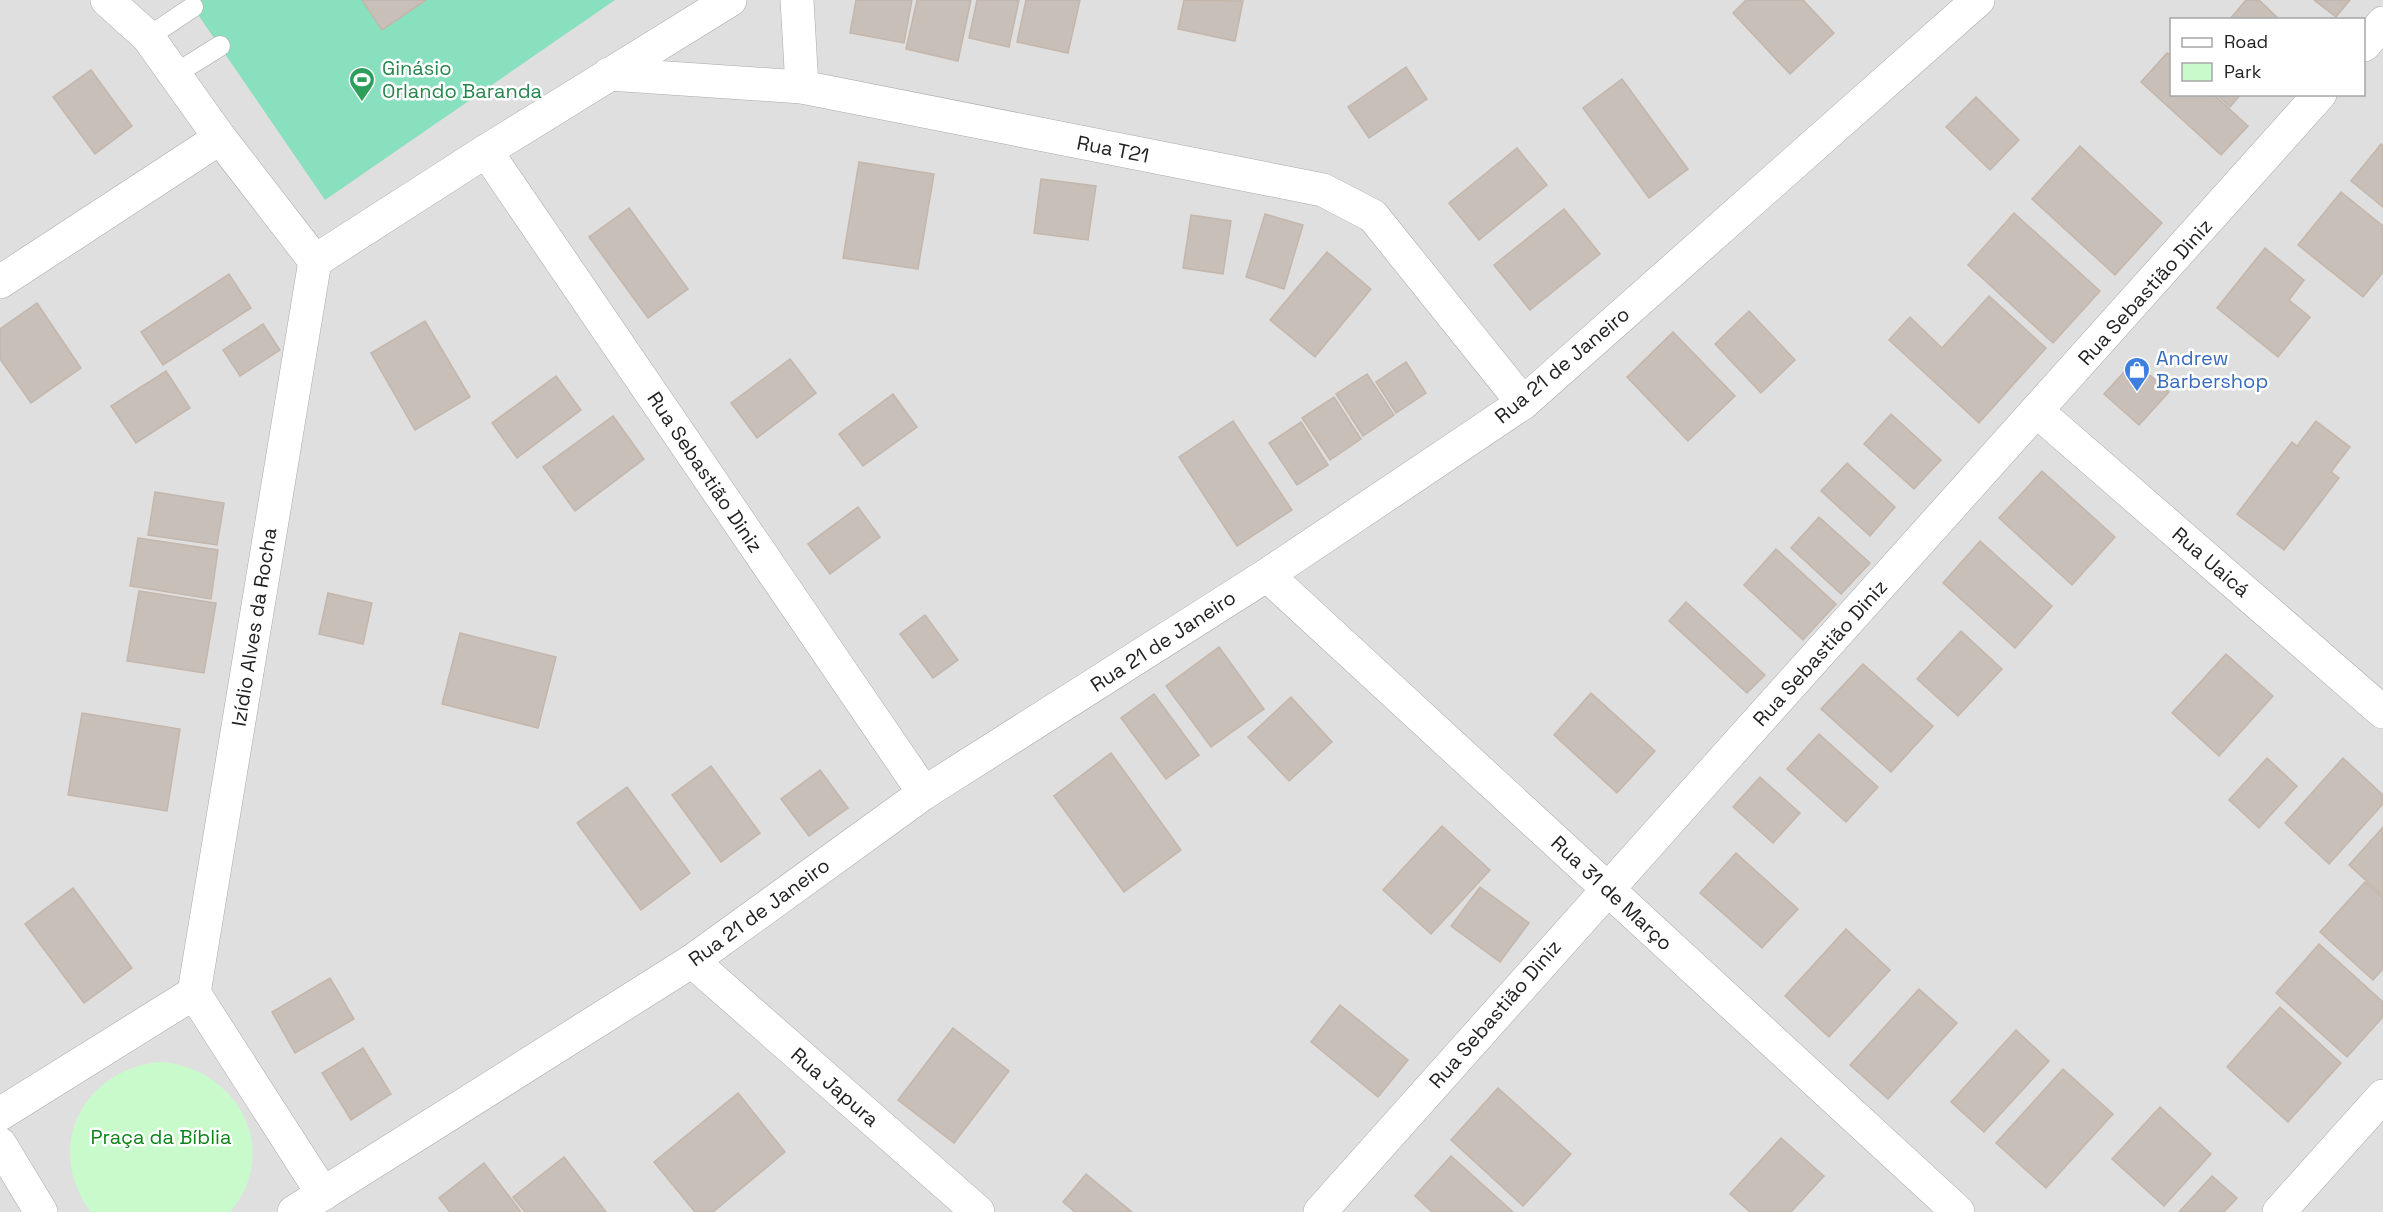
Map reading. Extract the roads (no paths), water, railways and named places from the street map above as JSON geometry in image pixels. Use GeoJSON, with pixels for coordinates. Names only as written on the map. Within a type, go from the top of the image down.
{"type":"FeatureCollection","features":[{"type":"Feature","properties":{"kind":"street"},"geometry":{"type":"LineString","coordinates":[[107,0],[148,37],[219,138],[315,261],[486,150],[730,0]]}},
{"type":"Feature","properties":{"kind":"street"},"geometry":{"type":"LineString","coordinates":[[797,0],[802,87]]}},
{"type":"Feature","properties":{"kind":"street","name":"Rua 21 de Janeiro"},"geometry":{"type":"LineString","coordinates":[[294,1212],[692,961],[924,794],[1267,575],[1523,403],[1978,0]]}},
{"type":"Feature","properties":{"kind":"street"},"geometry":{"type":"LineString","coordinates":[[2365,44],[2383,23]]}},
{"type":"Feature","properties":{"kind":"street","name":"Rua T21"},"geometry":{"type":"LineString","coordinates":[[609,74],[802,87],[1323,190],[1373,216],[1523,403]]}},
{"type":"Feature","properties":{"kind":"street","name":"Rua Sebastião Diniz"},"geometry":{"type":"LineString","coordinates":[[1320,1212],[1607,888],[2038,412],[2318,96]]}},
{"type":"Feature","properties":{"kind":"street"},"geometry":{"type":"LineString","coordinates":[[0,282],[219,138]]}},
{"type":"Feature","properties":{"kind":"street","name":"Rua Sebastião Diniz"},"geometry":{"type":"LineString","coordinates":[[486,150],[924,794]]}},
{"type":"Feature","properties":{"kind":"street","name":"Izídio Alves da Rocha"},"geometry":{"type":"LineString","coordinates":[[194,993],[315,261]]}},
{"type":"Feature","properties":{"kind":"street","name":"Rua Uaicá"},"geometry":{"type":"LineString","coordinates":[[2038,412],[2383,712]]}},
{"type":"Feature","properties":{"kind":"street","name":"Rua 31 de Março"},"geometry":{"type":"LineString","coordinates":[[1267,575],[1958,1212]]}},
{"type":"Feature","properties":{"kind":"street","name":"Rua Japura"},"geometry":{"type":"LineString","coordinates":[[692,961],[978,1212]]}},
{"type":"Feature","properties":{"kind":"street"},"geometry":{"type":"LineString","coordinates":[[0,1114],[194,993],[323,1194]]}},
{"type":"Feature","properties":{"kind":"street"},"geometry":{"type":"LineString","coordinates":[[2279,1212],[2383,1096]]}},
{"type":"Feature","properties":{"kind":"street"},"geometry":{"type":"LineString","coordinates":[[0,1144],[41,1212]]}},
{"type":"Feature","properties":{"kind":"lane"},"geometry":{"type":"LineString","coordinates":[[148,37],[193,7]]}},
{"type":"Feature","properties":{"kind":"lane"},"geometry":{"type":"LineString","coordinates":[[175,74],[220,46]]}},
{"type":"Feature","properties":{"kind":"place","name":"Ginásio Orlando Baranda"},"geometry":{"type":"Point","coordinates":[362,103]}},
{"type":"Feature","properties":{"kind":"place","name":"Andrew Barbershop"},"geometry":{"type":"Point","coordinates":[2137,393]}},
{"type":"Feature","properties":{"kind":"park label","name":"Praça da Bíblia"},"geometry":{"type":"Point","coordinates":[161,1137]}}]}
